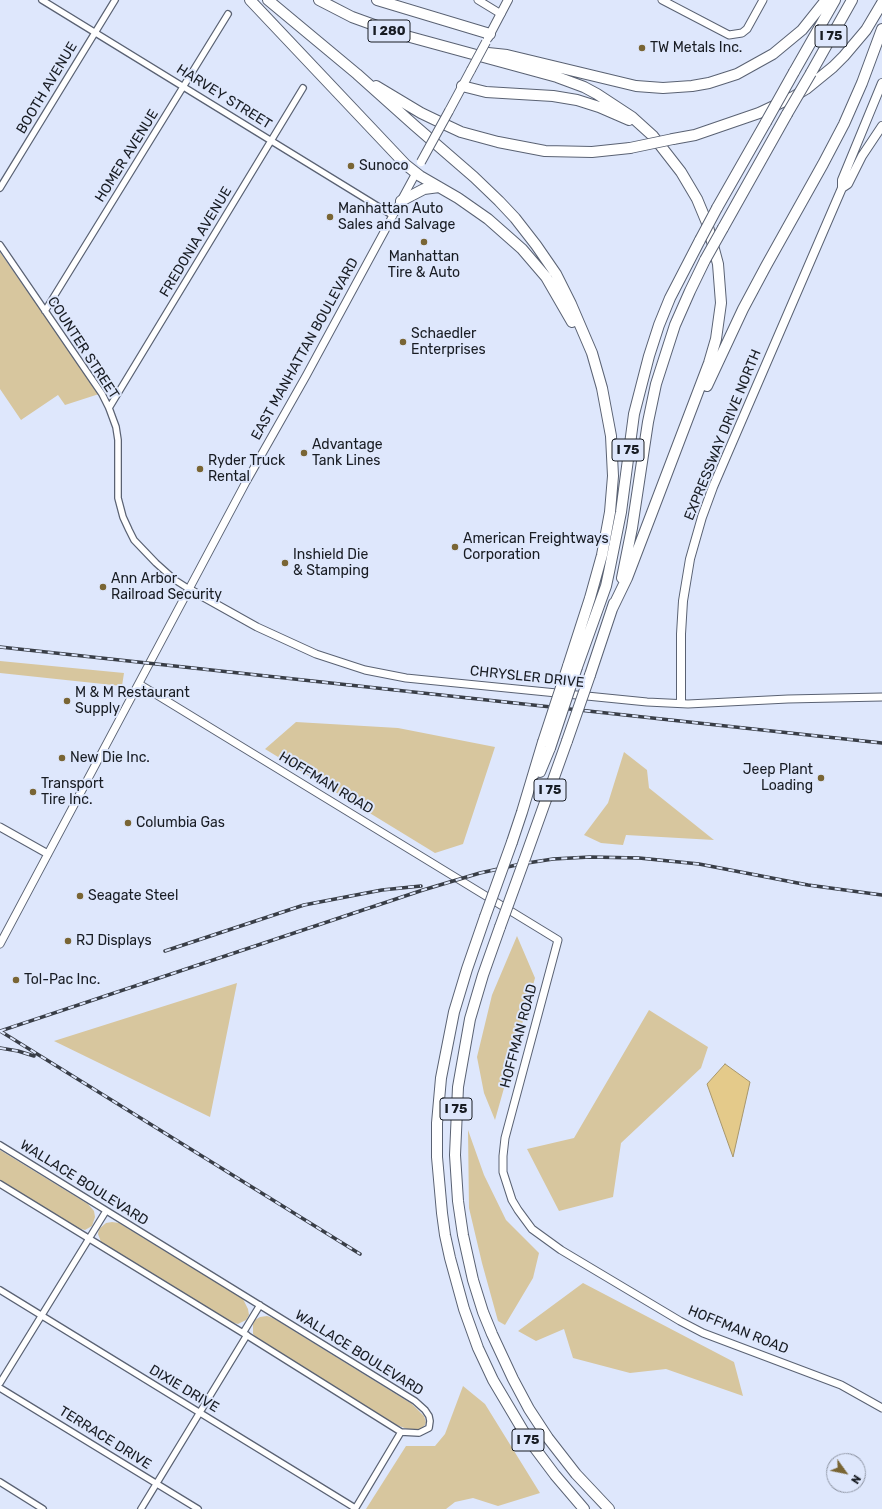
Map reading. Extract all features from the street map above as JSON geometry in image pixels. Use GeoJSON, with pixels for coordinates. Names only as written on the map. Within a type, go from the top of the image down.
{"type":"FeatureCollection","features":[{"type":"Feature","properties":{"kind":"highway"},"geometry":{"type":"LineString","coordinates":[[250,0],[388,147],[416,173],[473,208],[505,233],[530,258],[555,290],[579,336],[594,378],[604,419],[608,457],[613,476]]}},
{"type":"Feature","properties":{"kind":"highway"},"geometry":{"type":"LineString","coordinates":[[268,0],[357,74],[491,193],[522,226],[550,264],[567,294],[580,324],[599,376],[610,423],[613,476],[609,517],[600,561],[573,666]]}},
{"type":"Feature","properties":{"kind":"highway","name":"I 280"},"geometry":{"type":"LineString","coordinates":[[320,0],[352,17],[399,34],[462,50]]}},
{"type":"Feature","properties":{"kind":"highway"},"geometry":{"type":"LineString","coordinates":[[377,0],[488,38]]}},
{"type":"Feature","properties":{"kind":"highway"},"geometry":{"type":"LineString","coordinates":[[462,50],[507,55],[636,86],[663,88],[692,86],[709,83],[737,74],[773,54],[802,30],[826,0]]}},
{"type":"Feature","properties":{"kind":"highway","name":"I 75"},"geometry":{"type":"LineString","coordinates":[[584,1509],[555,1476],[528,1439],[503,1400],[484,1362],[468,1322],[455,1280],[447,1246],[442,1213],[438,1168],[438,1112],[443,1068],[454,1012],[468,964],[573,666],[604,592],[619,526],[633,421],[647,363],[659,325],[670,298],[717,208],[835,0]]}},
{"type":"Feature","properties":{"kind":"highway","name":"I 75"},"geometry":{"type":"LineString","coordinates":[[609,1509],[576,1474],[548,1438],[529,1409],[513,1380],[492,1334],[478,1294],[465,1246],[458,1201],[455,1155],[456,1109],[459,1076],[470,1019],[483,975],[567,742],[622,576],[629,544],[648,422],[656,384],[675,325],[705,260],[852,0]]}},
{"type":"Feature","properties":{"kind":"highway"},"geometry":{"type":"LineString","coordinates":[[357,74],[421,113],[456,130],[478,137],[518,147],[545,151],[592,152],[630,148],[695,134],[758,113],[793,97],[817,80],[844,56],[866,30],[882,3]]}},
{"type":"Feature","properties":{"kind":"highway"},"geometry":{"type":"LineString","coordinates":[[689,415],[700,402],[746,303],[786,228],[824,164],[862,83],[882,29]]}},
{"type":"Feature","properties":{"kind":"highway"},"geometry":{"type":"LineString","coordinates":[[462,50],[557,77],[584,87],[611,102],[642,126],[663,147],[691,187],[707,222],[718,264],[721,303],[718,328],[711,357],[627,578],[612,609]]}},
{"type":"Feature","properties":{"kind":"highway"},"geometry":{"type":"LineString","coordinates":[[462,86],[486,92],[553,96],[577,100],[605,109],[642,126]]}},
{"type":"Feature","properties":{"kind":"highway"},"geometry":{"type":"LineString","coordinates":[[401,200],[424,189],[439,188]]}},
{"type":"Feature","properties":{"kind":"main road","name":"EAST MANHATTAN BOULEVARD"},"geometry":{"type":"LineString","coordinates":[[416,173],[508,0]]}},
{"type":"Feature","properties":{"kind":"main road","name":"EXPRESSWAY DRIVE NORTH"},"geometry":{"type":"LineString","coordinates":[[681,703],[681,634],[683,601],[690,559],[702,518],[713,487],[842,188],[842,180],[882,83]]}},
{"type":"Feature","properties":{"kind":"main road","name":"EXPRESSWAY DRIVE NORTH"},"geometry":{"type":"LineString","coordinates":[[842,188],[848,184],[862,156],[882,126]]}},
{"type":"Feature","properties":{"kind":"street","name":"HARVEY STREET"},"geometry":{"type":"LineString","coordinates":[[42,0],[392,215]]}},
{"type":"Feature","properties":{"kind":"street","name":"BOOTH AVENUE"},"geometry":{"type":"LineString","coordinates":[[0,188],[115,0]]}},
{"type":"Feature","properties":{"kind":"street"},"geometry":{"type":"LineString","coordinates":[[478,0],[501,14]]}},
{"type":"Feature","properties":{"kind":"street"},"geometry":{"type":"LineString","coordinates":[[662,0],[722,32],[729,35],[735,35],[742,33],[747,29],[763,0]]}},
{"type":"Feature","properties":{"kind":"street","name":"HOMER AVENUE"},"geometry":{"type":"LineString","coordinates":[[45,311],[228,14]]}},
{"type":"Feature","properties":{"kind":"street","name":"FREDONIA AVENUE"},"geometry":{"type":"LineString","coordinates":[[109,408],[303,88]]}},
{"type":"Feature","properties":{"kind":"street","name":"EAST MANHATTAN BOULEVARD"},"geometry":{"type":"LineString","coordinates":[[0,944],[246,482],[306,376],[416,173]]}},
{"type":"Feature","properties":{"kind":"street","name":"COUNTER STREET"},"geometry":{"type":"LineString","coordinates":[[0,245],[102,394],[109,408],[116,427],[118,440],[118,498],[122,517],[134,540],[175,580],[189,589]]}},
{"type":"Feature","properties":{"kind":"street","name":"CHRYSLER DRIVE"},"geometry":{"type":"LineString","coordinates":[[189,589],[282,639],[316,654],[365,670],[406,678],[641,702],[681,703],[788,699],[882,698]]}},
{"type":"Feature","properties":{"kind":"street","name":"HOFFMAN ROAD"},"geometry":{"type":"LineString","coordinates":[[139,684],[558,940],[505,1138],[503,1156],[503,1172],[512,1200],[532,1229],[562,1250],[697,1330],[729,1344],[841,1385],[882,1408]]}},
{"type":"Feature","properties":{"kind":"street"},"geometry":{"type":"LineString","coordinates":[[0,827],[48,854]]}},
{"type":"Feature","properties":{"kind":"street","name":"WALLACE BOULEVARD"},"geometry":{"type":"LineString","coordinates":[[0,1145],[421,1406],[429,1416],[429,1428],[419,1433],[401,1432]]}},
{"type":"Feature","properties":{"kind":"street"},"geometry":{"type":"LineString","coordinates":[[0,1184],[245,1334],[401,1432],[355,1509]]}},
{"type":"Feature","properties":{"kind":"street"},"geometry":{"type":"LineString","coordinates":[[0,1383],[106,1211]]}},
{"type":"Feature","properties":{"kind":"street","name":"DIXIE DRIVE"},"geometry":{"type":"LineString","coordinates":[[0,1290],[355,1509]]}},
{"type":"Feature","properties":{"kind":"street"},"geometry":{"type":"LineString","coordinates":[[141,1509],[200,1413],[260,1305]]}},
{"type":"Feature","properties":{"kind":"street","name":"TERRACE DRIVE"},"geometry":{"type":"LineString","coordinates":[[0,1388],[198,1509]]}},
{"type":"Feature","properties":{"kind":"street"},"geometry":{"type":"LineString","coordinates":[[0,1482],[43,1509]]}},
{"type":"Feature","properties":{"kind":"shaded area"},"geometry":{"type":"Polygon","coordinates":[[[0,252],[99,394],[65,405],[58,395],[21,420],[0,389],[0,252]]]}},
{"type":"Feature","properties":{"kind":"shaded area"},"geometry":{"type":"Polygon","coordinates":[[[0,661],[124,673],[122,686],[0,673],[0,661]]]}},
{"type":"Feature","properties":{"kind":"shaded area"},"geometry":{"type":"Polygon","coordinates":[[[296,722],[398,728],[495,747],[463,844],[435,853],[265,749],[296,722]]]}},
{"type":"Feature","properties":{"kind":"shaded area"},"geometry":{"type":"Polygon","coordinates":[[[624,752],[647,770],[649,788],[714,840],[626,835],[623,845],[601,843],[584,835],[608,803],[624,752]]]}},
{"type":"Feature","properties":{"kind":"shaded area"},"geometry":{"type":"Polygon","coordinates":[[[517,936],[535,978],[495,1120],[484,1093],[477,1057],[492,995],[517,936]]]}},
{"type":"Feature","properties":{"kind":"shaded area"},"geometry":{"type":"Polygon","coordinates":[[[237,983],[210,1117],[54,1041],[237,983]]]}},
{"type":"Feature","properties":{"kind":"shaded area"},"geometry":{"type":"Polygon","coordinates":[[[649,1010],[708,1047],[701,1068],[621,1143],[613,1197],[559,1211],[527,1149],[574,1138],[649,1010]]]}},
{"type":"Feature","properties":{"kind":"shaded area"},"geometry":{"type":"Polygon","coordinates":[[[725,1064],[750,1082],[733,1157],[707,1084],[725,1064]]]}},
{"type":"Feature","properties":{"kind":"shaded area"},"geometry":{"type":"Polygon","coordinates":[[[468,1130],[484,1175],[506,1220],[539,1253],[533,1278],[505,1325],[498,1321],[469,1208],[468,1130]]]}},
{"type":"Feature","properties":{"kind":"shaded area"},"geometry":{"type":"Polygon","coordinates":[[[0,1150],[88,1204],[94,1211],[95,1217],[92,1226],[85,1230],[78,1228],[0,1180],[0,1150]]]}},
{"type":"Feature","properties":{"kind":"shaded area"},"geometry":{"type":"Polygon","coordinates":[[[106,1223],[119,1223],[243,1299],[249,1315],[246,1320],[238,1324],[227,1321],[101,1242],[98,1234],[99,1229],[106,1223]]]}},
{"type":"Feature","properties":{"kind":"shaded area"},"geometry":{"type":"Polygon","coordinates":[[[583,1283],[734,1362],[743,1396],[666,1369],[630,1373],[573,1358],[564,1329],[536,1341],[518,1331],[583,1283]]]}},
{"type":"Feature","properties":{"kind":"shaded area"},"geometry":{"type":"Polygon","coordinates":[[[267,1316],[273,1318],[412,1404],[424,1416],[426,1422],[425,1425],[421,1429],[410,1430],[391,1423],[260,1341],[253,1334],[253,1324],[255,1320],[260,1317],[267,1316]]]}},
{"type":"Feature","properties":{"kind":"shaded area"},"geometry":{"type":"Polygon","coordinates":[[[463,1386],[485,1404],[540,1493],[498,1506],[473,1498],[455,1502],[446,1509],[366,1509],[406,1446],[435,1446],[445,1434],[463,1386]]]}},
{"type":"Feature","properties":{"kind":"railway"},"geometry":{"type":"LineString","coordinates":[[0,647],[882,743]]}},
{"type":"Feature","properties":{"kind":"railway"},"geometry":{"type":"LineString","coordinates":[[0,1031],[423,890],[480,873],[553,859],[590,857],[639,858],[699,864],[808,885],[882,895]]}},
{"type":"Feature","properties":{"kind":"railway"},"geometry":{"type":"LineString","coordinates":[[165,951],[304,905],[382,890],[421,886]]}},
{"type":"Feature","properties":{"kind":"railway"},"geometry":{"type":"LineString","coordinates":[[0,1031],[360,1254]]}},
{"type":"Feature","properties":{"kind":"railway"},"geometry":{"type":"LineString","coordinates":[[0,1048],[18,1051],[34,1056]]}},
{"type":"Feature","properties":{"kind":"place","name":"TW Metals Inc."},"geometry":{"type":"Point","coordinates":[642,48]}},
{"type":"Feature","properties":{"kind":"place","name":"Sunoco"},"geometry":{"type":"Point","coordinates":[351,166]}},
{"type":"Feature","properties":{"kind":"place","name":"Manhattan Auto Sales and Salvage"},"geometry":{"type":"Point","coordinates":[330,217]}},
{"type":"Feature","properties":{"kind":"place","name":"Manhattan Tire & Auto"},"geometry":{"type":"Point","coordinates":[424,242]}},
{"type":"Feature","properties":{"kind":"place","name":"Schaedler Enterprises"},"geometry":{"type":"Point","coordinates":[403,342]}},
{"type":"Feature","properties":{"kind":"place","name":"Advantage Tank Lines"},"geometry":{"type":"Point","coordinates":[304,453]}},
{"type":"Feature","properties":{"kind":"place","name":"Ryder Truck Rental"},"geometry":{"type":"Point","coordinates":[200,469]}},
{"type":"Feature","properties":{"kind":"place","name":"American Freightways Corporation"},"geometry":{"type":"Point","coordinates":[455,547]}},
{"type":"Feature","properties":{"kind":"place","name":"Inshield Die & Stamping"},"geometry":{"type":"Point","coordinates":[285,563]}},
{"type":"Feature","properties":{"kind":"place","name":"Ann Arbor Railroad Security"},"geometry":{"type":"Point","coordinates":[103,587]}},
{"type":"Feature","properties":{"kind":"place","name":"M & M Restaurant Supply"},"geometry":{"type":"Point","coordinates":[67,701]}},
{"type":"Feature","properties":{"kind":"place","name":"New Die Inc."},"geometry":{"type":"Point","coordinates":[62,758]}},
{"type":"Feature","properties":{"kind":"place","name":"Jeep Plant Loading"},"geometry":{"type":"Point","coordinates":[821,778]}},
{"type":"Feature","properties":{"kind":"place","name":"Transport Tire Inc."},"geometry":{"type":"Point","coordinates":[33,792]}},
{"type":"Feature","properties":{"kind":"place","name":"Columbia Gas"},"geometry":{"type":"Point","coordinates":[128,823]}},
{"type":"Feature","properties":{"kind":"place","name":"Seagate Steel"},"geometry":{"type":"Point","coordinates":[80,896]}},
{"type":"Feature","properties":{"kind":"place","name":"RJ Displays"},"geometry":{"type":"Point","coordinates":[68,941]}},
{"type":"Feature","properties":{"kind":"place","name":"Tol-Pac Inc."},"geometry":{"type":"Point","coordinates":[16,980]}}]}
